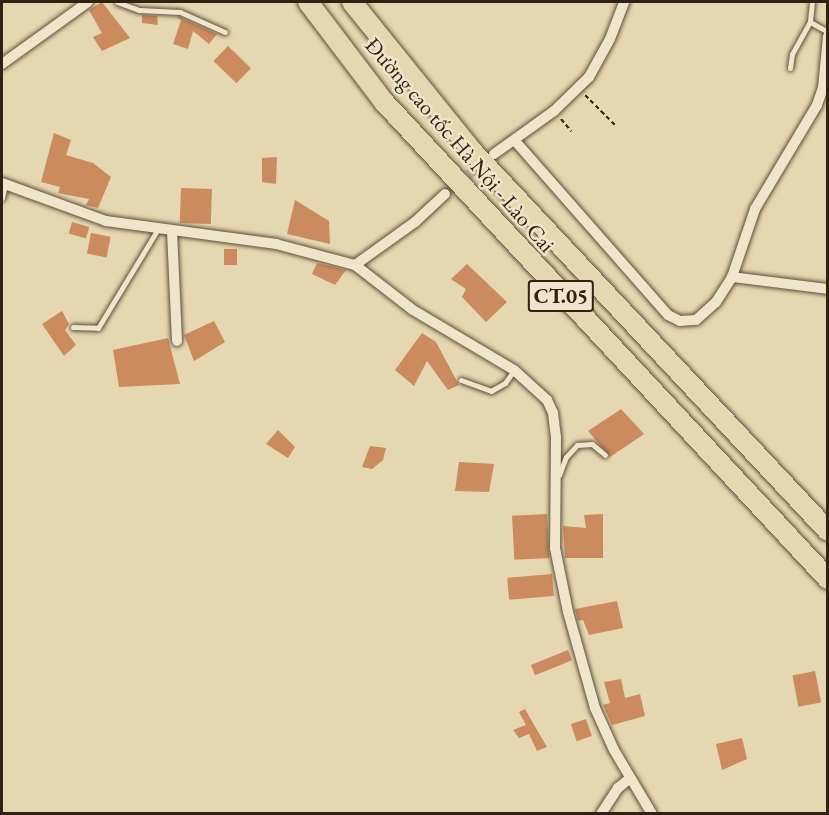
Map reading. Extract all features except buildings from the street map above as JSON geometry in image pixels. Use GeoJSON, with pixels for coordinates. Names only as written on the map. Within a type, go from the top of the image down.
{"type":"FeatureCollection","features":[{"type":"Feature","properties":{"kind":"highway","name":"Đường cao tốc Hà Nội - Lào Cai"},"geometry":{"type":"LineString","coordinates":[[308,2],[384,102],[465,193],[828,579]]}},
{"type":"Feature","properties":{"kind":"highway","name":"Đường cao tốc Hà Nội - Lào Cai"},"geometry":{"type":"LineString","coordinates":[[351,2],[473,152],[828,531]]}},
{"type":"Feature","properties":{"kind":"street"},"geometry":{"type":"LineString","coordinates":[[2,64],[88,2]]}},
{"type":"Feature","properties":{"kind":"street"},"geometry":{"type":"LineString","coordinates":[[494,154],[516,142],[578,88],[601,56],[624,2]]}},
{"type":"Feature","properties":{"kind":"street"},"geometry":{"type":"LineString","coordinates":[[516,142],[675,319],[696,320],[716,302],[732,278],[754,209],[817,105],[826,78],[828,34]]}},
{"type":"Feature","properties":{"kind":"street"},"geometry":{"type":"LineString","coordinates":[[4,183],[83,215],[158,229],[276,244],[355,265],[413,310],[514,370],[547,400],[554,413],[555,548],[568,612],[595,708],[629,779],[652,813]]}},
{"type":"Feature","properties":{"kind":"street"},"geometry":{"type":"LineString","coordinates":[[355,265],[415,222],[445,194]]}},
{"type":"Feature","properties":{"kind":"street"},"geometry":{"type":"LineString","coordinates":[[172,231],[177,340]]}},
{"type":"Feature","properties":{"kind":"street"},"geometry":{"type":"LineString","coordinates":[[732,278],[828,289]]}},
{"type":"Feature","properties":{"kind":"street"},"geometry":{"type":"LineString","coordinates":[[601,813],[618,788],[629,779]]}},
{"type":"Feature","properties":{"kind":"lane"},"geometry":{"type":"LineString","coordinates":[[117,2],[139,10],[180,12],[225,32]]}},
{"type":"Feature","properties":{"kind":"lane"},"geometry":{"type":"LineString","coordinates":[[790,68],[792,54],[810,22],[812,2]]}},
{"type":"Feature","properties":{"kind":"lane"},"geometry":{"type":"LineString","coordinates":[[810,22],[828,34]]}},
{"type":"Feature","properties":{"kind":"lane"},"geometry":{"type":"LineString","coordinates":[[2,198],[4,183]]}},
{"type":"Feature","properties":{"kind":"lane"},"geometry":{"type":"LineString","coordinates":[[73,327],[98,328],[158,229]]}},
{"type":"Feature","properties":{"kind":"lane"},"geometry":{"type":"LineString","coordinates":[[461,380],[491,391],[505,383],[514,370]]}},
{"type":"Feature","properties":{"kind":"lane"},"geometry":{"type":"LineString","coordinates":[[555,485],[573,447],[592,444],[605,455]]}},
{"type":"Feature","properties":{"kind":"path"},"geometry":{"type":"LineString","coordinates":[[578,88],[615,125]]}},
{"type":"Feature","properties":{"kind":"path"},"geometry":{"type":"LineString","coordinates":[[554,111],[571,131]]}},
{"type":"Feature","properties":{"kind":"tunnel"},"geometry":{"type":"LineString","coordinates":[[445,194],[486,160]]}}]}
